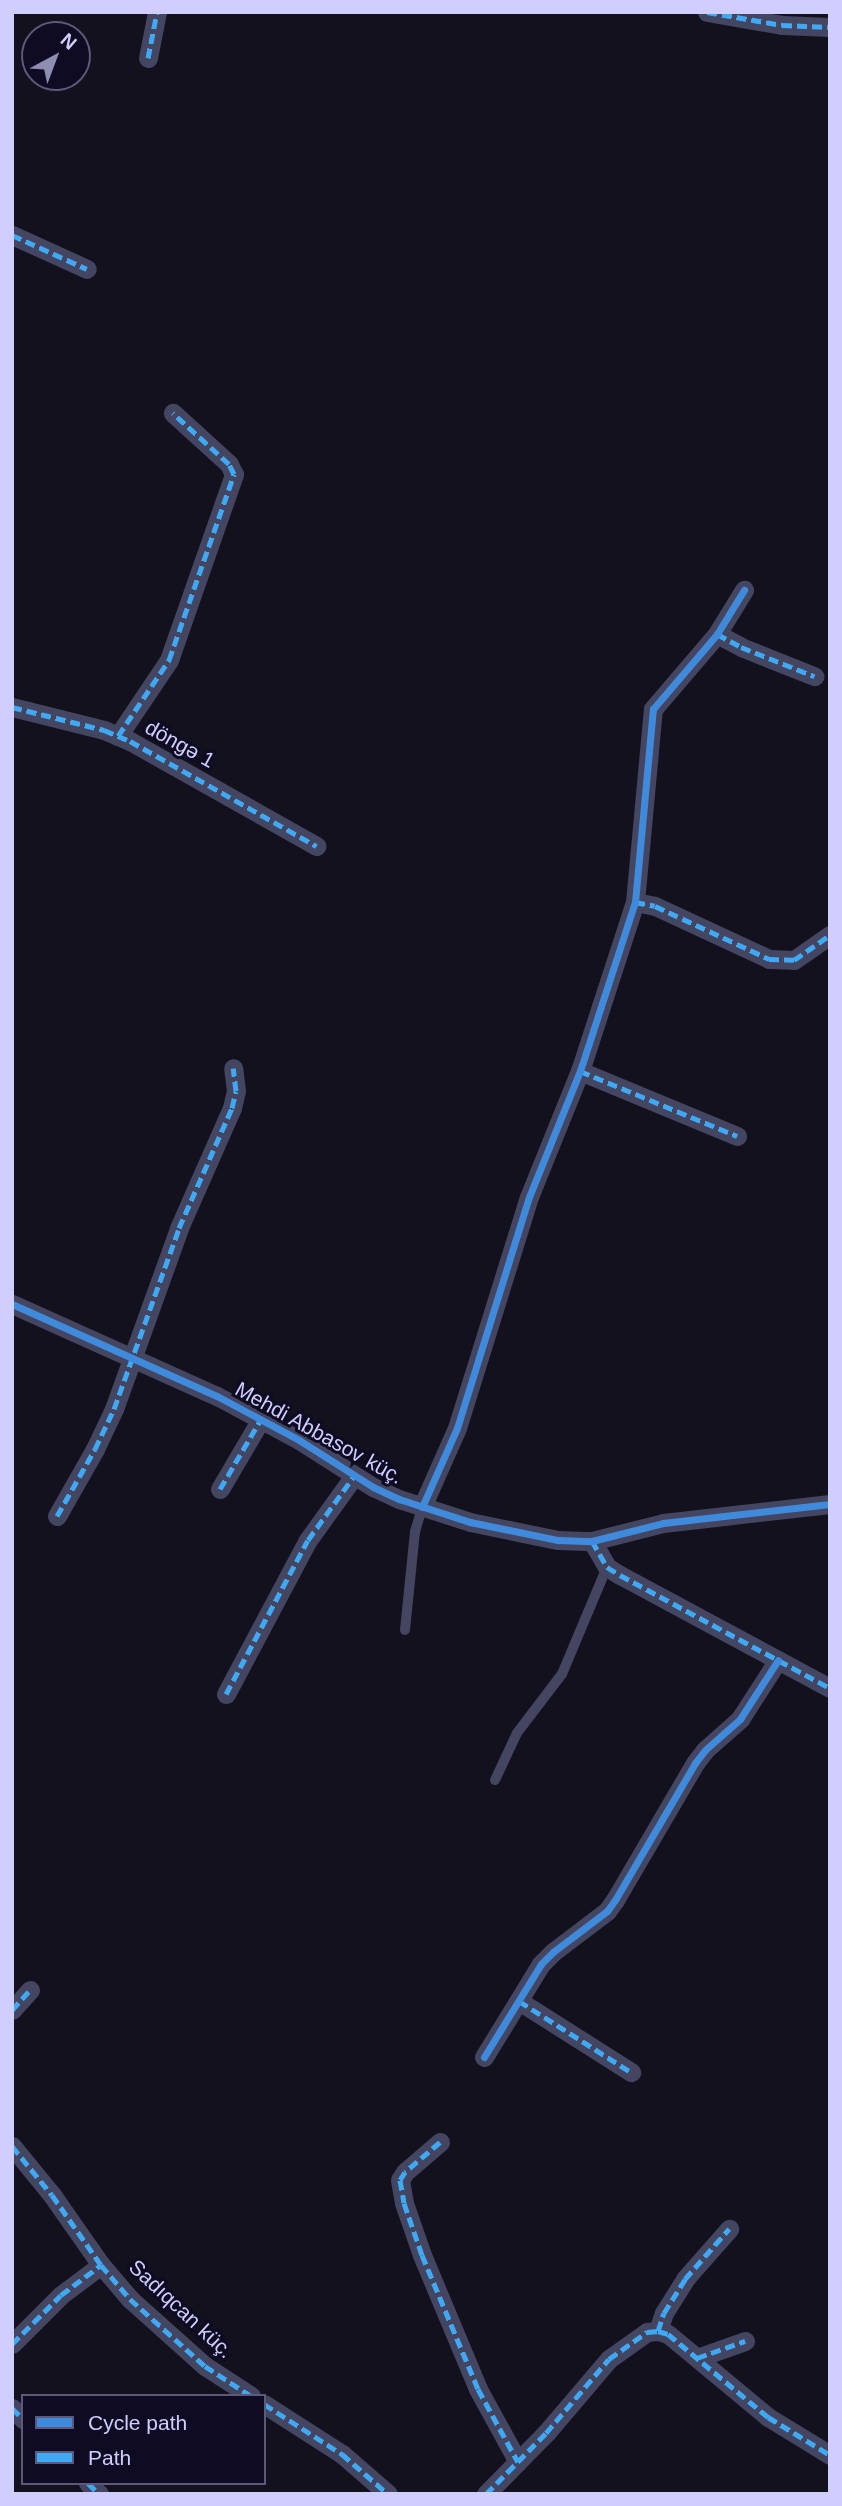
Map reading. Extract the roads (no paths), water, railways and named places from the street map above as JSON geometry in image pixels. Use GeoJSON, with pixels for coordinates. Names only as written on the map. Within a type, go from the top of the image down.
{"type":"FeatureCollection","features":[{"type":"Feature","properties":{"kind":"street"},"geometry":{"type":"LineString","coordinates":[[148,58],[157,12]]}},
{"type":"Feature","properties":{"kind":"street"},"geometry":{"type":"LineString","coordinates":[[707,12],[801,27],[830,27]]}},
{"type":"Feature","properties":{"kind":"street"},"geometry":{"type":"LineString","coordinates":[[12,235],[87,269]]}},
{"type":"Feature","properties":{"kind":"street"},"geometry":{"type":"LineString","coordinates":[[118,736],[169,660],[234,474],[229,464],[173,414]]}},
{"type":"Feature","properties":{"kind":"street"},"geometry":{"type":"LineString","coordinates":[[422,1507],[457,1428],[528,1197],[580,1071],[635,902],[653,709],[717,634],[744,590]]}},
{"type":"Feature","properties":{"kind":"street"},"geometry":{"type":"LineString","coordinates":[[717,634],[741,648],[814,676]]}},
{"type":"Feature","properties":{"kind":"street","name":"döngə 1"},"geometry":{"type":"LineString","coordinates":[[12,706],[118,736],[316,846]]}},
{"type":"Feature","properties":{"kind":"street"},"geometry":{"type":"LineString","coordinates":[[635,902],[655,906],[769,959],[794,960],[830,935]]}},
{"type":"Feature","properties":{"kind":"street"},"geometry":{"type":"LineString","coordinates":[[57,1516],[95,1449],[179,1228],[232,1108],[236,1091],[233,1068]]}},
{"type":"Feature","properties":{"kind":"street"},"geometry":{"type":"LineString","coordinates":[[580,1071],[737,1136]]}},
{"type":"Feature","properties":{"kind":"street","name":"Mehdi Abbasov küç."},"geometry":{"type":"LineString","coordinates":[[12,1304],[132,1357],[261,1419],[354,1476],[422,1507],[510,1531],[558,1540],[592,1541],[688,1519],[830,1504]]}},
{"type":"Feature","properties":{"kind":"street"},"geometry":{"type":"LineString","coordinates":[[220,1489],[261,1419]]}},
{"type":"Feature","properties":{"kind":"street"},"geometry":{"type":"LineString","coordinates":[[226,1694],[308,1540],[354,1476]]}},
{"type":"Feature","properties":{"kind":"street"},"geometry":{"type":"LineString","coordinates":[[592,1541],[607,1567],[830,1688]]}},
{"type":"Feature","properties":{"kind":"street"},"geometry":{"type":"LineString","coordinates":[[484,2057],[553,1951],[607,1911],[695,1763],[705,1750],[740,1719],[778,1660]]}},
{"type":"Feature","properties":{"kind":"street"},"geometry":{"type":"LineString","coordinates":[[12,2010],[30,1990]]}},
{"type":"Feature","properties":{"kind":"street"},"geometry":{"type":"LineString","coordinates":[[519,2001],[631,2072]]}},
{"type":"Feature","properties":{"kind":"street"},"geometry":{"type":"LineString","coordinates":[[440,2142],[405,2172],[400,2180],[404,2203],[422,2255],[478,2389],[518,2462]]}},
{"type":"Feature","properties":{"kind":"street","name":"Sadıqcan küç."},"geometry":{"type":"LineString","coordinates":[[12,2146],[52,2195],[101,2265],[130,2298],[185,2349],[248,2394]]}},
{"type":"Feature","properties":{"kind":"street"},"geometry":{"type":"LineString","coordinates":[[658,2331],[664,2313],[685,2279],[729,2229]]}},
{"type":"Feature","properties":{"kind":"street"},"geometry":{"type":"LineString","coordinates":[[12,2344],[61,2295],[101,2265]]}},
{"type":"Feature","properties":{"kind":"street"},"geometry":{"type":"LineString","coordinates":[[486,2494],[518,2462],[609,2359],[647,2332],[668,2334],[768,2417],[830,2455]]}},
{"type":"Feature","properties":{"kind":"street"},"geometry":{"type":"LineString","coordinates":[[697,2358],[745,2342]]}},
{"type":"Feature","properties":{"kind":"street"},"geometry":{"type":"LineString","coordinates":[[266,2404],[342,2454],[388,2494]]}},
{"type":"Feature","properties":{"kind":"lane"},"geometry":{"type":"LineString","coordinates":[[405,1630],[415,1532],[422,1507]]}},
{"type":"Feature","properties":{"kind":"lane"},"geometry":{"type":"LineString","coordinates":[[495,1780],[517,1733],[562,1674],[607,1567]]}}]}
